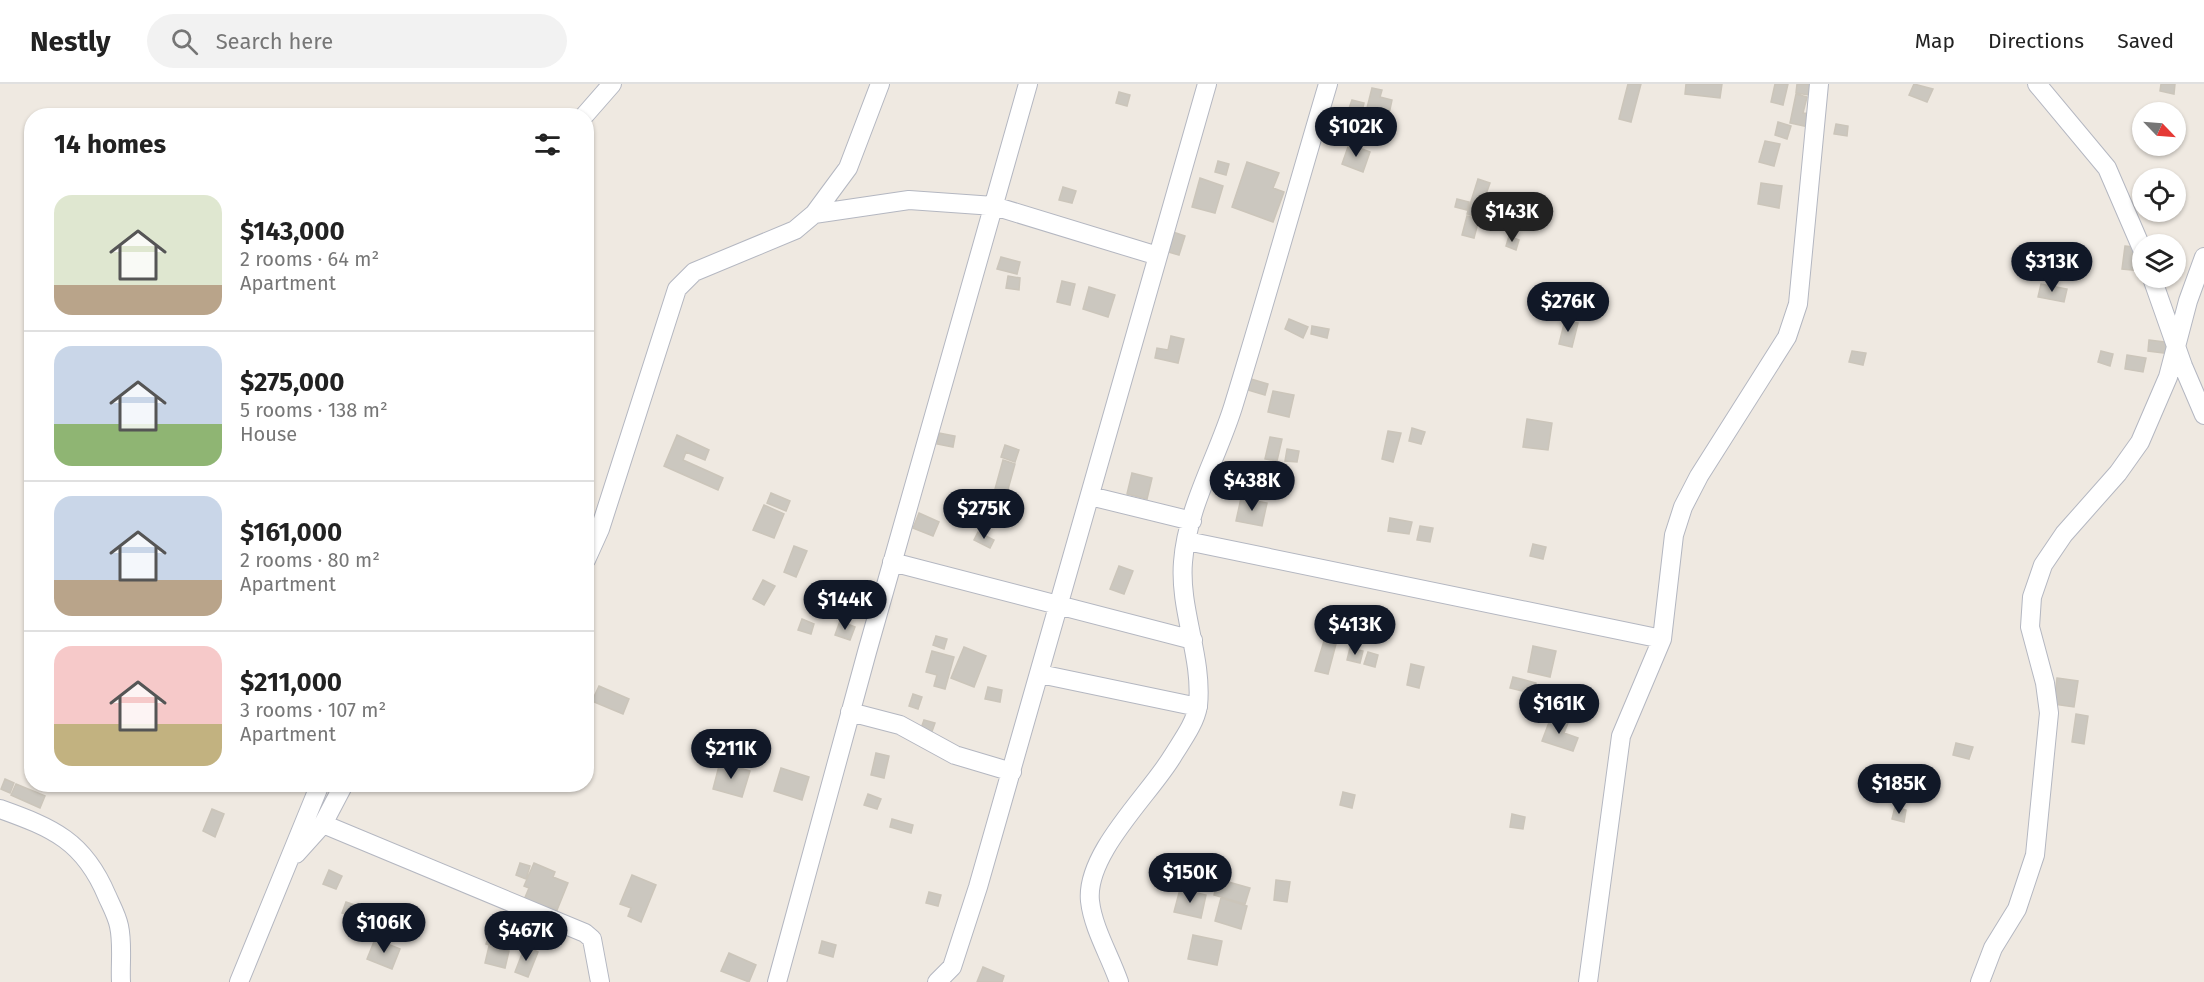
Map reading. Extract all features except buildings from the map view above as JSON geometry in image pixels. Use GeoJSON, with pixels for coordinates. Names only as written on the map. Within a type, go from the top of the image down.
{"type":"FeatureCollection","features":[{"type":"Feature","properties":{"kind":"street"},"geometry":{"type":"LineString","coordinates":[[591,108],[612,84]]}},
{"type":"Feature","properties":{"kind":"street"},"geometry":{"type":"LineString","coordinates":[[594,542],[676,289],[694,272],[795,230],[814,214],[848,168],[880,84]]}},
{"type":"Feature","properties":{"kind":"street"},"geometry":{"type":"LineString","coordinates":[[780,982],[850,712],[1028,84]]}},
{"type":"Feature","properties":{"kind":"street"},"geometry":{"type":"LineString","coordinates":[[937,982],[952,967],[1012,772],[1207,84]]}},
{"type":"Feature","properties":{"kind":"street"},"geometry":{"type":"LineString","coordinates":[[1119,982],[1094,918],[1090,899],[1092,881],[1113,838],[1159,779],[1189,728],[1197,707],[1193,640],[1183,584],[1183,562],[1187,541],[1232,410],[1328,84]]}},
{"type":"Feature","properties":{"kind":"street"},"geometry":{"type":"LineString","coordinates":[[1588,982],[1621,736],[1662,639],[1674,535],[1683,507],[1699,476],[1787,337],[1798,304],[1819,84]]}},
{"type":"Feature","properties":{"kind":"street"},"geometry":{"type":"LineString","coordinates":[[2037,84],[2106,168],[2135,234]]}},
{"type":"Feature","properties":{"kind":"street"},"geometry":{"type":"LineString","coordinates":[[814,214],[909,200],[994,206],[1158,256]]}},
{"type":"Feature","properties":{"kind":"street"},"geometry":{"type":"LineString","coordinates":[[1980,982],[1993,948],[2017,909],[2035,855],[2049,713],[2045,683],[2030,627],[2032,597],[2043,565],[2064,534],[2118,473],[2140,442],[2161,396],[2204,257]]}},
{"type":"Feature","properties":{"kind":"street"},"geometry":{"type":"LineString","coordinates":[[2155,288],[2175,345],[2204,415]]}},
{"type":"Feature","properties":{"kind":"street"},"geometry":{"type":"LineString","coordinates":[[1090,496],[1192,521]]}},
{"type":"Feature","properties":{"kind":"street"},"geometry":{"type":"LineString","coordinates":[[1187,541],[1662,639]]}},
{"type":"Feature","properties":{"kind":"street"},"geometry":{"type":"LineString","coordinates":[[892,562],[1193,640]]}},
{"type":"Feature","properties":{"kind":"street"},"geometry":{"type":"LineString","coordinates":[[1040,674],[1197,707]]}},
{"type":"Feature","properties":{"kind":"street"},"geometry":{"type":"LineString","coordinates":[[850,712],[900,725],[955,755],[1012,772]]}},
{"type":"Feature","properties":{"kind":"street"},"geometry":{"type":"LineString","coordinates":[[239,982],[291,860],[317,792]]}},
{"type":"Feature","properties":{"kind":"street"},"geometry":{"type":"LineString","coordinates":[[291,860],[323,824],[340,792]]}},
{"type":"Feature","properties":{"kind":"street"},"geometry":{"type":"LineString","coordinates":[[0,808],[46,825],[70,841],[86,857],[100,880],[119,926],[121,982]]}},
{"type":"Feature","properties":{"kind":"street"},"geometry":{"type":"LineString","coordinates":[[323,824],[585,933],[592,939],[600,982]]}}]}
